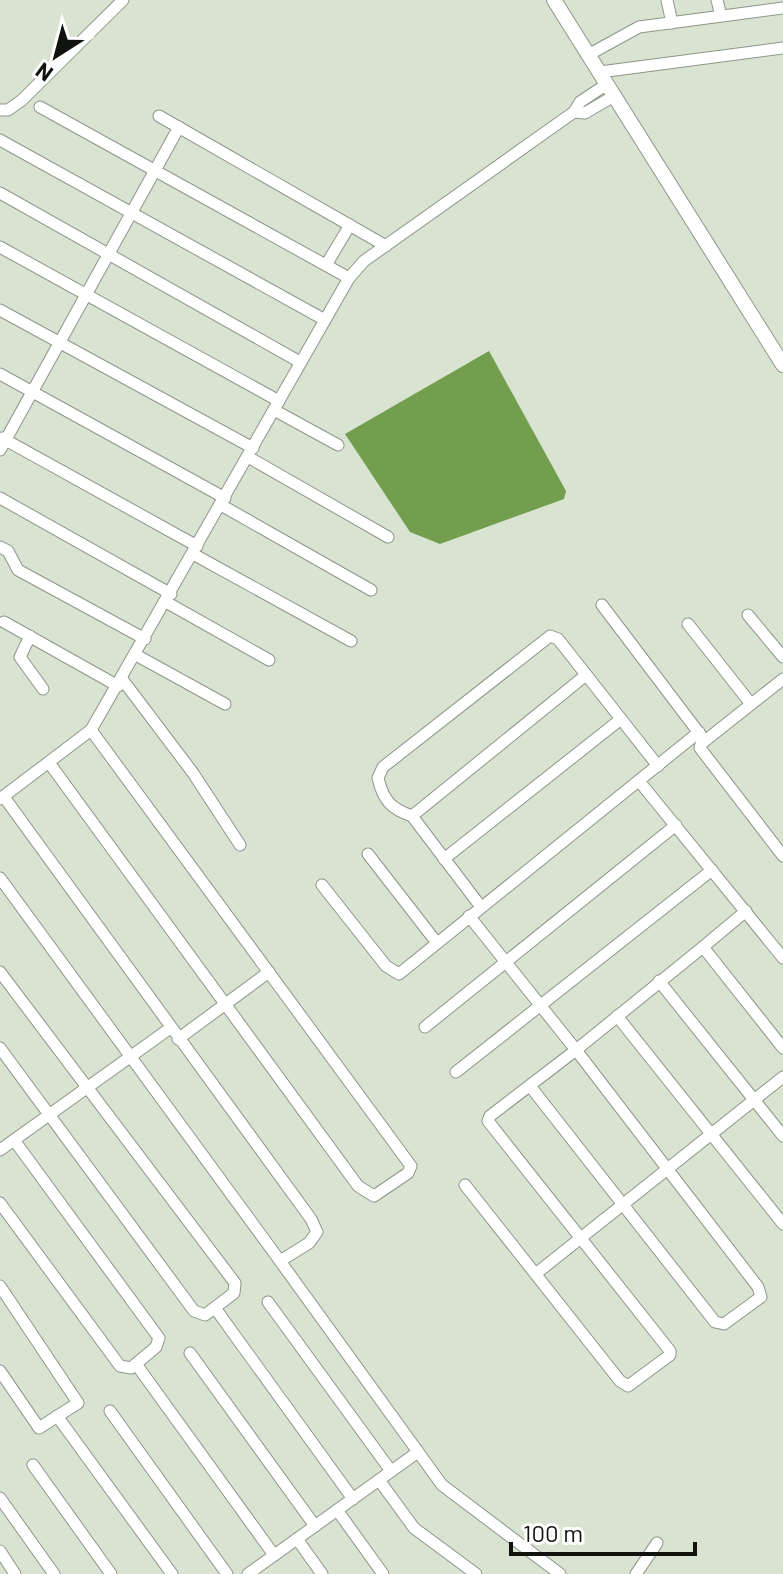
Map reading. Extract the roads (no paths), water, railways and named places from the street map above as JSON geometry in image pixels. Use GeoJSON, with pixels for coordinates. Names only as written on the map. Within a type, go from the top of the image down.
{"type":"FeatureCollection","features":[{"type":"Feature","properties":{"kind":"street"},"geometry":{"type":"LineString","coordinates":[[0,110],[8,110],[22,100],[123,0]]}},
{"type":"Feature","properties":{"kind":"street"},"geometry":{"type":"LineString","coordinates":[[554,0],[783,365]]}},
{"type":"Feature","properties":{"kind":"street"},"geometry":{"type":"LineString","coordinates":[[667,0],[672,23]]}},
{"type":"Feature","properties":{"kind":"street"},"geometry":{"type":"LineString","coordinates":[[717,0],[721,16]]}},
{"type":"Feature","properties":{"kind":"street"},"geometry":{"type":"LineString","coordinates":[[746,0],[754,12]]}},
{"type":"Feature","properties":{"kind":"street"},"geometry":{"type":"LineString","coordinates":[[588,55],[639,27],[783,8]]}},
{"type":"Feature","properties":{"kind":"street"},"geometry":{"type":"LineString","coordinates":[[280,1261],[309,1243],[317,1232],[2,798],[91,730],[349,278],[386,246],[574,112],[580,102],[607,84],[783,48]]}},
{"type":"Feature","properties":{"kind":"street"},"geometry":{"type":"LineString","coordinates":[[40,107],[349,278]]}},
{"type":"Feature","properties":{"kind":"street"},"geometry":{"type":"LineString","coordinates":[[159,116],[386,246]]}},
{"type":"Feature","properties":{"kind":"street"},"geometry":{"type":"LineString","coordinates":[[179,127],[2,442],[351,641]]}},
{"type":"Feature","properties":{"kind":"street"},"geometry":{"type":"LineString","coordinates":[[0,140],[325,320]]}},
{"type":"Feature","properties":{"kind":"street"},"geometry":{"type":"LineString","coordinates":[[0,193],[300,362]]}},
{"type":"Feature","properties":{"kind":"street"},"geometry":{"type":"LineString","coordinates":[[326,265],[350,225]]}},
{"type":"Feature","properties":{"kind":"street"},"geometry":{"type":"LineString","coordinates":[[0,247],[277,405],[338,445]]}},
{"type":"Feature","properties":{"kind":"street"},"geometry":{"type":"LineString","coordinates":[[0,310],[250,452],[388,537]]}},
{"type":"Feature","properties":{"kind":"street"},"geometry":{"type":"LineString","coordinates":[[0,374],[223,501],[371,590]]}},
{"type":"Feature","properties":{"kind":"street"},"geometry":{"type":"LineString","coordinates":[[0,498],[269,660]]}},
{"type":"Feature","properties":{"kind":"street"},"geometry":{"type":"LineString","coordinates":[[0,547],[14,557],[18,570],[145,639]]}},
{"type":"Feature","properties":{"kind":"street"},"geometry":{"type":"LineString","coordinates":[[602,605],[702,736],[700,748],[783,856]]}},
{"type":"Feature","properties":{"kind":"street"},"geometry":{"type":"LineString","coordinates":[[748,615],[783,657]]}},
{"type":"Feature","properties":{"kind":"street"},"geometry":{"type":"LineString","coordinates":[[4,622],[120,682],[193,773],[240,845]]}},
{"type":"Feature","properties":{"kind":"street"},"geometry":{"type":"LineString","coordinates":[[688,624],[751,704]]}},
{"type":"Feature","properties":{"kind":"street"},"geometry":{"type":"LineString","coordinates":[[30,636],[20,657],[43,689]]}},
{"type":"Feature","properties":{"kind":"street"},"geometry":{"type":"LineString","coordinates":[[481,907],[412,816],[391,807],[385,800],[378,778],[383,767],[550,636],[558,639],[658,766]]}},
{"type":"Feature","properties":{"kind":"street"},"geometry":{"type":"LineString","coordinates":[[136,655],[225,704]]}},
{"type":"Feature","properties":{"kind":"street"},"geometry":{"type":"LineString","coordinates":[[412,816],[586,675]]}},
{"type":"Feature","properties":{"kind":"street"},"geometry":{"type":"LineString","coordinates":[[322,885],[393,972],[399,974],[658,766],[783,679]]}},
{"type":"Feature","properties":{"kind":"street"},"geometry":{"type":"LineString","coordinates":[[444,859],[621,719]]}},
{"type":"Feature","properties":{"kind":"street"},"geometry":{"type":"LineString","coordinates":[[50,764],[365,1194],[374,1196],[408,1173],[411,1166],[91,730]]}},
{"type":"Feature","properties":{"kind":"street"},"geometry":{"type":"LineString","coordinates":[[639,781],[783,958]]}},
{"type":"Feature","properties":{"kind":"street"},"geometry":{"type":"LineString","coordinates":[[425,1027],[676,825]]}},
{"type":"Feature","properties":{"kind":"street"},"geometry":{"type":"LineString","coordinates":[[368,854],[437,943]]}},
{"type":"Feature","properties":{"kind":"street"},"geometry":{"type":"LineString","coordinates":[[456,1072],[712,870]]}},
{"type":"Feature","properties":{"kind":"street"},"geometry":{"type":"LineString","coordinates":[[0,878],[442,1485],[560,1574]]}},
{"type":"Feature","properties":{"kind":"street"},"geometry":{"type":"LineString","coordinates":[[465,1185],[538,1272],[620,1381],[628,1386],[670,1355],[670,1351],[488,1121],[746,911]]}},
{"type":"Feature","properties":{"kind":"street"},"geometry":{"type":"LineString","coordinates":[[469,916],[762,1292],[754,1305],[724,1324],[715,1322],[530,1086]]}},
{"type":"Feature","properties":{"kind":"street"},"geometry":{"type":"LineString","coordinates":[[703,947],[783,1048]]}},
{"type":"Feature","properties":{"kind":"street"},"geometry":{"type":"LineString","coordinates":[[0,972],[235,1283],[234,1293],[205,1315],[194,1311],[0,1048]]}},
{"type":"Feature","properties":{"kind":"street"},"geometry":{"type":"LineString","coordinates":[[178,1039],[269,972]]}},
{"type":"Feature","properties":{"kind":"street"},"geometry":{"type":"LineString","coordinates":[[659,981],[783,1136]]}},
{"type":"Feature","properties":{"kind":"street"},"geometry":{"type":"LineString","coordinates":[[617,1016],[783,1224]]}},
{"type":"Feature","properties":{"kind":"street"},"geometry":{"type":"LineString","coordinates":[[7,1145],[169,1029]]}},
{"type":"Feature","properties":{"kind":"street"},"geometry":{"type":"LineString","coordinates":[[538,1272],[578,1237],[783,1077]]}},
{"type":"Feature","properties":{"kind":"street"},"geometry":{"type":"LineString","coordinates":[[0,1132],[7,1145],[159,1338],[156,1347],[136,1364],[125,1368],[115,1360],[0,1203]]}},
{"type":"Feature","properties":{"kind":"street"},"geometry":{"type":"LineString","coordinates":[[0,1286],[78,1403],[39,1428],[0,1371]]}},
{"type":"Feature","properties":{"kind":"street"},"geometry":{"type":"LineString","coordinates":[[268,1302],[391,1471]]}},
{"type":"Feature","properties":{"kind":"street"},"geometry":{"type":"LineString","coordinates":[[215,1308],[353,1499]]}},
{"type":"Feature","properties":{"kind":"street"},"geometry":{"type":"LineString","coordinates":[[190,1353],[315,1526]]}},
{"type":"Feature","properties":{"kind":"street"},"geometry":{"type":"LineString","coordinates":[[136,1364],[274,1555]]}},
{"type":"Feature","properties":{"kind":"street"},"geometry":{"type":"LineString","coordinates":[[110,1411],[227,1574]]}},
{"type":"Feature","properties":{"kind":"street"},"geometry":{"type":"LineString","coordinates":[[57,1416],[172,1574]]}},
{"type":"Feature","properties":{"kind":"street"},"geometry":{"type":"LineString","coordinates":[[248,1574],[261,1570],[274,1555],[418,1452]]}},
{"type":"Feature","properties":{"kind":"street"},"geometry":{"type":"LineString","coordinates":[[33,1465],[111,1574]]}},
{"type":"Feature","properties":{"kind":"street"},"geometry":{"type":"LineString","coordinates":[[379,1480],[414,1528],[476,1574]]}},
{"type":"Feature","properties":{"kind":"street"},"geometry":{"type":"LineString","coordinates":[[0,1498],[54,1574]]}},
{"type":"Feature","properties":{"kind":"street"},"geometry":{"type":"LineString","coordinates":[[337,1510],[383,1574]]}},
{"type":"Feature","properties":{"kind":"street"},"geometry":{"type":"LineString","coordinates":[[297,1539],[322,1574]]}},
{"type":"Feature","properties":{"kind":"street"},"geometry":{"type":"LineString","coordinates":[[636,1574],[657,1543]]}},
{"type":"Feature","properties":{"kind":"street"},"geometry":{"type":"LineString","coordinates":[[0,1551],[15,1574]]}}]}
